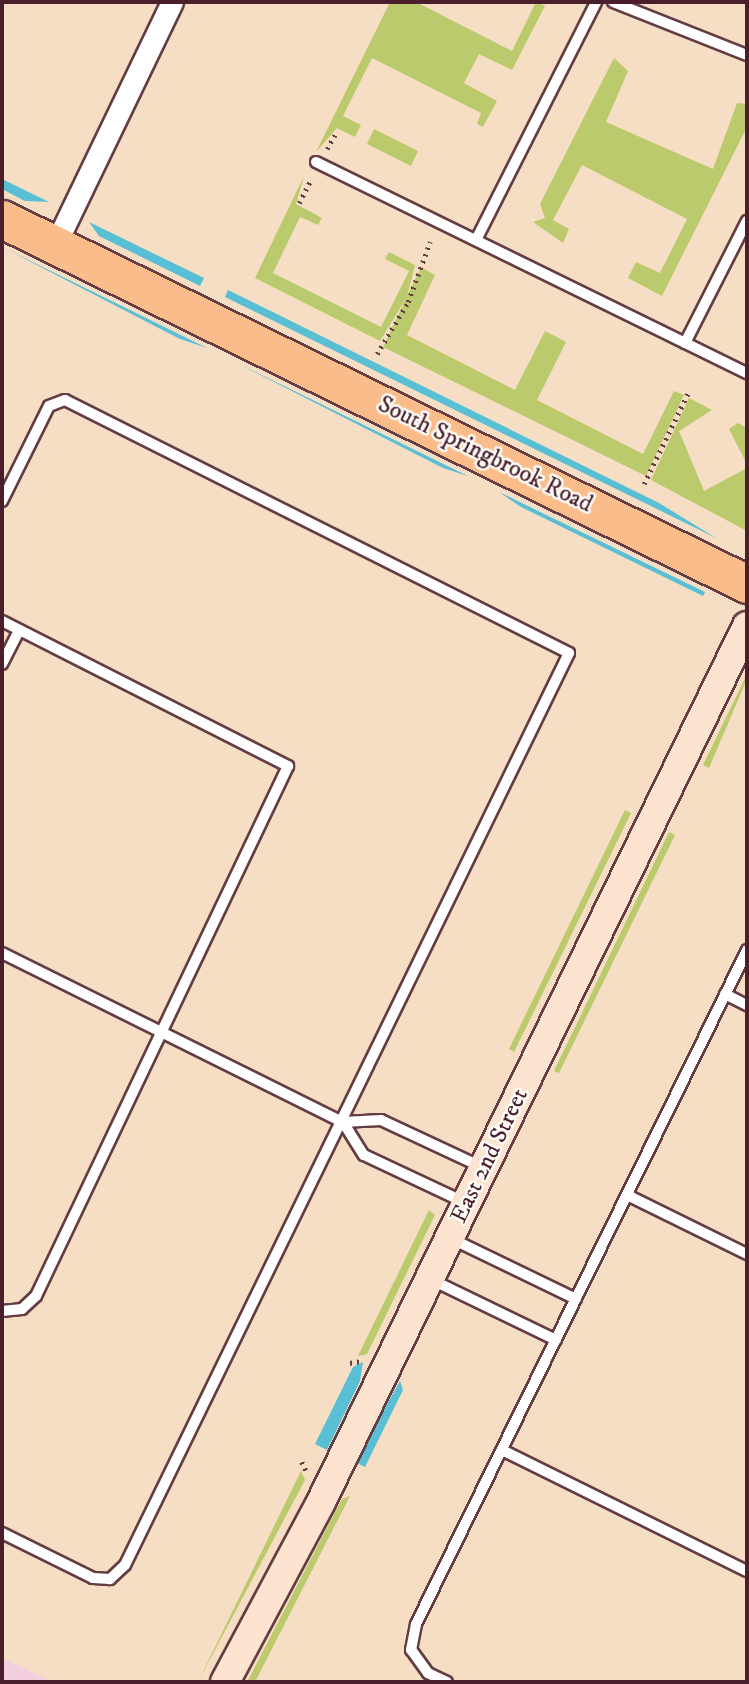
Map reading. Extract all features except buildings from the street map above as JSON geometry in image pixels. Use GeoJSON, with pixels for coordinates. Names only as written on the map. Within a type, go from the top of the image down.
{"type":"FeatureCollection","features":[{"type":"Feature","properties":{"kind":"highway","name":"South Springbrook Road"},"geometry":{"type":"LineString","coordinates":[[2,219],[747,584]]}},
{"type":"Feature","properties":{"kind":"street"},"geometry":{"type":"LineString","coordinates":[[55,245],[172,2]]}},
{"type":"Feature","properties":{"kind":"street","name":"East 2nd Street"},"geometry":{"type":"LineString","coordinates":[[225,1682],[430,1279],[747,626]]}},
{"type":"Feature","properties":{"kind":"lane"},"geometry":{"type":"LineString","coordinates":[[476,240],[596,2]]}},
{"type":"Feature","properties":{"kind":"lane"},"geometry":{"type":"LineString","coordinates":[[613,2],[747,55]]}},
{"type":"Feature","properties":{"kind":"lane"},"geometry":{"type":"LineString","coordinates":[[316,162],[747,373]]}},
{"type":"Feature","properties":{"kind":"lane"},"geometry":{"type":"LineString","coordinates":[[685,343],[747,221]]}},
{"type":"Feature","properties":{"kind":"lane"},"geometry":{"type":"LineString","coordinates":[[2,501],[49,406],[65,400],[566,647],[568,662],[125,1565],[110,1579],[93,1578],[2,1533]]}},
{"type":"Feature","properties":{"kind":"lane"},"geometry":{"type":"LineString","coordinates":[[2,621],[288,766],[36,1296],[22,1309],[2,1311]]}},
{"type":"Feature","properties":{"kind":"lane"},"geometry":{"type":"LineString","coordinates":[[2,664],[19,630]]}},
{"type":"Feature","properties":{"kind":"lane"},"geometry":{"type":"LineString","coordinates":[[447,1682],[428,1673],[411,1650],[416,1624],[747,950]]}},
{"type":"Feature","properties":{"kind":"lane"},"geometry":{"type":"LineString","coordinates":[[2,953],[343,1122],[381,1120],[484,1168]]}},
{"type":"Feature","properties":{"kind":"lane"},"geometry":{"type":"LineString","coordinates":[[725,994],[747,1005]]}},
{"type":"Feature","properties":{"kind":"lane"},"geometry":{"type":"LineString","coordinates":[[343,1122],[364,1155],[467,1203]]}},
{"type":"Feature","properties":{"kind":"lane"},"geometry":{"type":"LineString","coordinates":[[627,1195],[747,1254]]}},
{"type":"Feature","properties":{"kind":"lane"},"geometry":{"type":"LineString","coordinates":[[450,1238],[576,1299]]}},
{"type":"Feature","properties":{"kind":"lane"},"geometry":{"type":"LineString","coordinates":[[430,1279],[556,1340]]}},
{"type":"Feature","properties":{"kind":"lane"},"geometry":{"type":"LineString","coordinates":[[502,1450],[747,1571]]}},
{"type":"Feature","properties":{"kind":"path"},"geometry":{"type":"LineString","coordinates":[[377,355],[408,302],[430,242]]}},
{"type":"Feature","properties":{"kind":"path"},"geometry":{"type":"LineString","coordinates":[[644,484],[688,393]]}},
{"type":"Feature","properties":{"kind":"shaded area"},"geometry":{"type":"Polygon","coordinates":[[[2,1658],[53,1682],[2,1682],[2,1658]]]}},
{"type":"Feature","properties":{"kind":"green space"},"geometry":{"type":"Polygon","coordinates":[[[390,2],[416,2],[512,51],[536,2],[545,6],[512,70],[479,54],[464,83],[497,101],[483,127],[477,124],[481,113],[372,58],[343,116],[361,125],[355,137],[337,128],[316,152],[390,2]]]}},
{"type":"Feature","properties":{"kind":"green space"},"geometry":{"type":"Polygon","coordinates":[[[614,58],[628,71],[606,122],[713,169],[737,103],[747,104],[747,127],[662,296],[628,278],[636,262],[660,273],[687,219],[582,165],[553,220],[569,229],[563,243],[533,222],[545,218],[540,204],[614,58]]]}},
{"type":"Feature","properties":{"kind":"green space"},"geometry":{"type":"Polygon","coordinates":[[[374,129],[418,151],[411,166],[367,144],[374,129]]]}},
{"type":"Feature","properties":{"kind":"green space"},"geometry":{"type":"Polygon","coordinates":[[[304,176],[296,204],[322,218],[318,225],[300,217],[273,273],[381,327],[409,271],[385,259],[389,252],[415,265],[407,297],[380,341],[255,278],[304,176]]]}},
{"type":"Feature","properties":{"kind":"green space"},"geometry":{"type":"Polygon","coordinates":[[[421,267],[435,275],[407,335],[515,390],[545,331],[566,342],[537,400],[643,454],[674,391],[684,395],[646,476],[383,347],[421,267]]]}},
{"type":"Feature","properties":{"kind":"green space"},"geometry":{"type":"Polygon","coordinates":[[[689,398],[712,410],[679,431],[704,491],[747,468],[747,531],[651,480],[689,398]]]}},
{"type":"Feature","properties":{"kind":"green space"},"geometry":{"type":"Polygon","coordinates":[[[738,423],[747,428],[747,464],[729,429],[738,423]]]}},
{"type":"Feature","properties":{"kind":"green space"},"geometry":{"type":"Polygon","coordinates":[[[747,674],[747,679],[709,768],[703,765],[747,674]]]}},
{"type":"Feature","properties":{"kind":"green space"},"geometry":{"type":"Polygon","coordinates":[[[625,810],[631,813],[514,1052],[509,1049],[625,810]]]}},
{"type":"Feature","properties":{"kind":"green space"},"geometry":{"type":"Polygon","coordinates":[[[669,832],[675,835],[559,1073],[554,1071],[669,832]]]}},
{"type":"Feature","properties":{"kind":"green space"},"geometry":{"type":"Polygon","coordinates":[[[429,1210],[435,1215],[367,1354],[358,1356],[429,1210]]]}},
{"type":"Feature","properties":{"kind":"green space"},"geometry":{"type":"Polygon","coordinates":[[[301,1471],[305,1480],[198,1682],[301,1471]]]}},
{"type":"Feature","properties":{"kind":"green space"},"geometry":{"type":"Polygon","coordinates":[[[350,1496],[255,1682],[247,1682],[342,1499],[350,1496]]]}},
{"type":"Feature","properties":{"kind":"water"},"geometry":{"type":"Polygon","coordinates":[[[2,179],[49,202],[25,201],[2,189],[2,179]]]}},
{"type":"Feature","properties":{"kind":"water"},"geometry":{"type":"Polygon","coordinates":[[[89,222],[204,278],[200,286],[99,236],[89,222]]]}},
{"type":"Feature","properties":{"kind":"water"},"geometry":{"type":"Polygon","coordinates":[[[2,247],[207,348],[180,339],[2,247]]]}},
{"type":"Feature","properties":{"kind":"water"},"geometry":{"type":"Polygon","coordinates":[[[228,290],[659,503],[716,538],[225,297],[228,290]]]}},
{"type":"Feature","properties":{"kind":"water"},"geometry":{"type":"Polygon","coordinates":[[[237,363],[468,476],[443,468],[237,363]]]}},
{"type":"Feature","properties":{"kind":"water"},"geometry":{"type":"Polygon","coordinates":[[[499,492],[705,592],[703,596],[521,507],[499,492]]]}},
{"type":"Feature","properties":{"kind":"water"},"geometry":{"type":"Polygon","coordinates":[[[363,1362],[360,1381],[327,1450],[315,1444],[353,1367],[363,1362]]]}},
{"type":"Feature","properties":{"kind":"water"},"geometry":{"type":"Polygon","coordinates":[[[400,1381],[403,1390],[365,1467],[355,1462],[400,1381]]]}}]}
